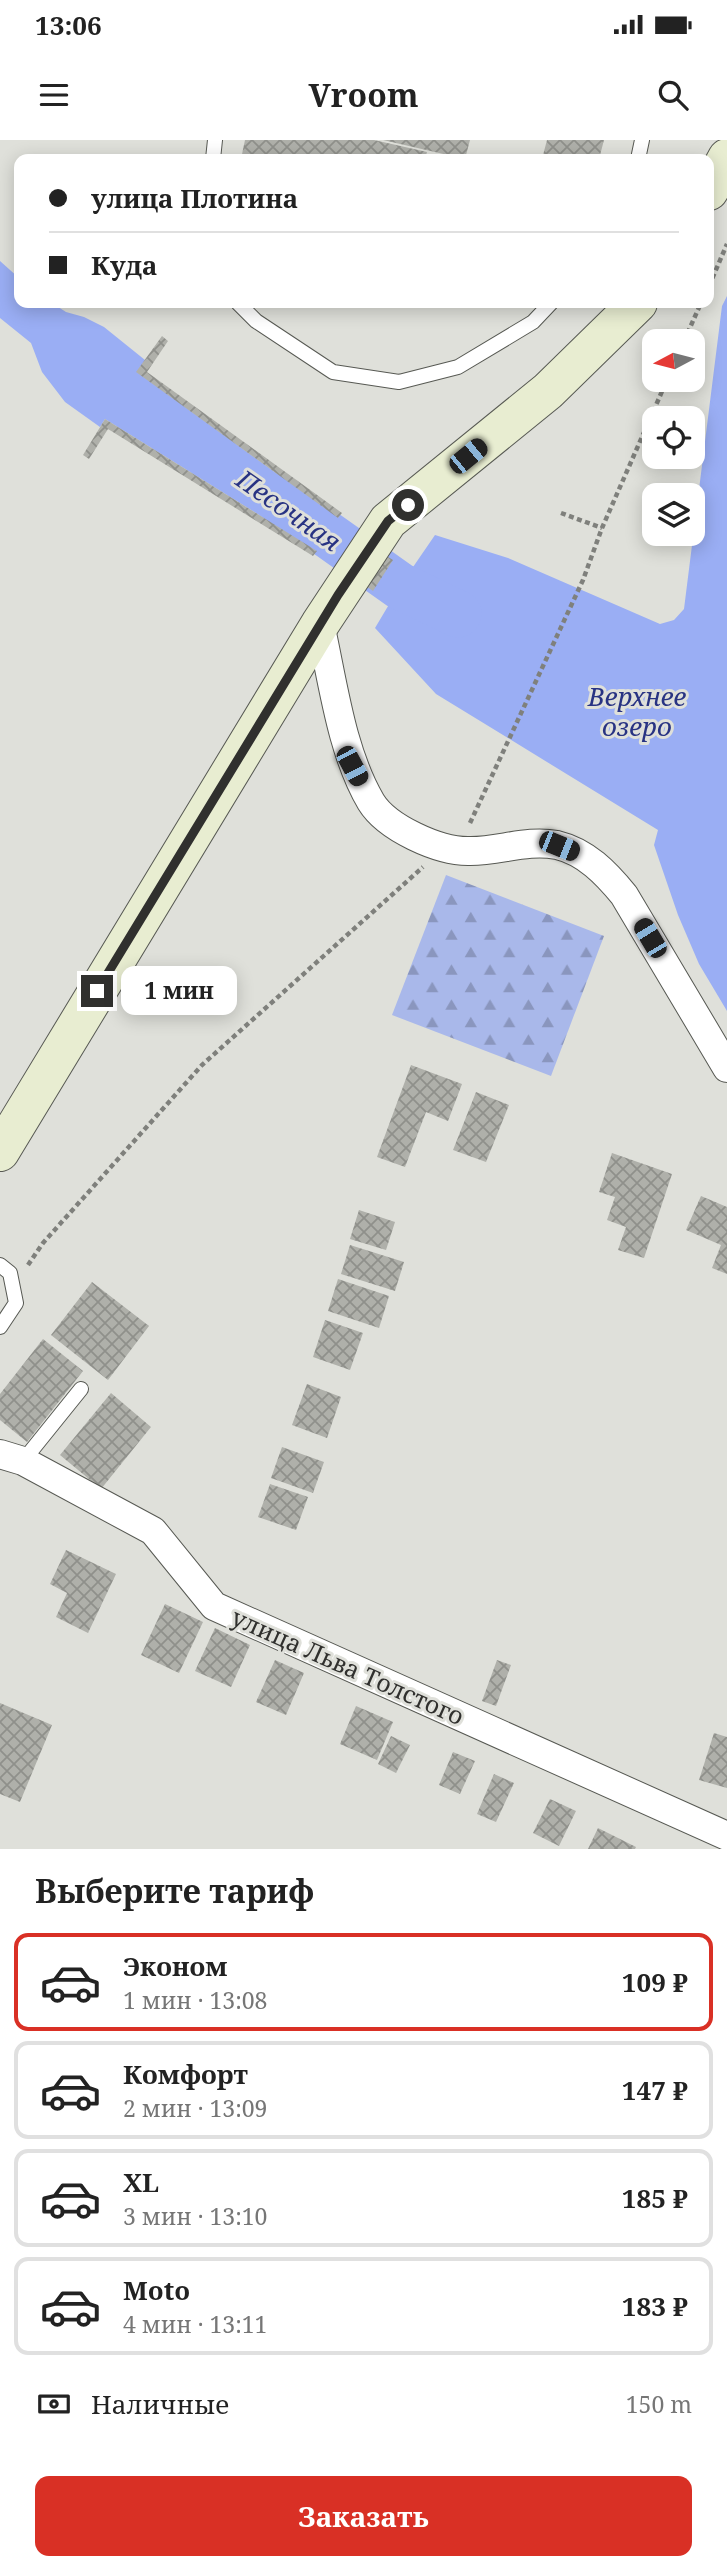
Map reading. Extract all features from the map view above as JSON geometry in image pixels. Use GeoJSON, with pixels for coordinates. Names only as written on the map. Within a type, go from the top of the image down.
{"type":"FeatureCollection","features":[{"type":"Feature","properties":{"kind":"main road"},"geometry":{"type":"LineString","coordinates":[[714,182],[727,158]]}},
{"type":"Feature","properties":{"kind":"main road"},"geometry":{"type":"LineString","coordinates":[[0,1152],[329,610],[388,521],[548,391],[633,308]]}},
{"type":"Feature","properties":{"kind":"street"},"geometry":{"type":"LineString","coordinates":[[329,610],[352,766],[373,805],[400,828],[422,841],[446,847],[467,852],[537,842],[559,846],[583,855],[605,872],[624,894],[727,1068]]}},
{"type":"Feature","properties":{"kind":"street","name":"улица Льва Толстого"},"geometry":{"type":"LineString","coordinates":[[12,1458],[153,1531],[214,1606],[727,1836]]}},
{"type":"Feature","properties":{"kind":"lane"},"geometry":{"type":"LineString","coordinates":[[243,308],[256,321],[333,372],[399,383],[458,367],[533,322],[546,308]]}},
{"type":"Feature","properties":{"kind":"lane"},"geometry":{"type":"LineString","coordinates":[[0,1265],[10,1273],[16,1303],[0,1327]]}},
{"type":"Feature","properties":{"kind":"lane"},"geometry":{"type":"LineString","coordinates":[[12,1458],[81,1390]]}},
{"type":"Feature","properties":{"kind":"path"},"geometry":{"type":"LineString","coordinates":[[714,274],[727,244]]}},
{"type":"Feature","properties":{"kind":"path"},"geometry":{"type":"LineString","coordinates":[[689,329],[699,308]]}},
{"type":"Feature","properties":{"kind":"path"},"geometry":{"type":"LineString","coordinates":[[13,1288],[43,1243],[202,1065],[471,823],[583,580],[601,528],[662,392]]}},
{"type":"Feature","properties":{"kind":"path"},"geometry":{"type":"LineString","coordinates":[[561,513],[601,528]]}},
{"type":"Feature","properties":{"kind":"green space"},"geometry":{"type":"Polygon","coordinates":[[[446,875],[604,936],[551,1076],[392,1015],[446,875]]]}},
{"type":"Feature","properties":{"kind":"water"},"geometry":{"type":"Polygon","coordinates":[[[0,261],[14,274],[14,308],[60,308],[104,327],[145,360],[137,372],[338,518],[317,551],[105,419],[100,427],[65,402],[42,372],[31,343],[0,318],[0,261]]]}},
{"type":"Feature","properties":{"kind":"water","name":"Верхнее озеро"},"geometry":{"type":"Polygon","coordinates":[[[727,296],[727,1011],[699,964],[678,915],[654,845],[658,830],[436,694],[375,628],[435,535],[508,558],[660,624],[674,620],[684,609],[692,546],[705,546],[705,483],[700,483],[702,469],[705,469],[705,442],[722,306],[727,296]]]}},
{"type":"Feature","properties":{"kind":"building"},"geometry":{"type":"Polygon","coordinates":[[[245,140],[374,140],[427,152],[426,154],[242,154],[245,140]]]}},
{"type":"Feature","properties":{"kind":"building"},"geometry":{"type":"Polygon","coordinates":[[[383,140],[470,140],[466,154],[443,154],[383,140]]]}},
{"type":"Feature","properties":{"kind":"building"},"geometry":{"type":"Polygon","coordinates":[[[547,140],[604,140],[600,154],[543,154],[547,140]]]}},
{"type":"Feature","properties":{"kind":"building"},"geometry":{"type":"Polygon","coordinates":[[[162,336],[168,341],[147,372],[342,513],[338,518],[136,372],[162,336]]]}},
{"type":"Feature","properties":{"kind":"building"},"geometry":{"type":"Polygon","coordinates":[[[105,419],[317,551],[313,556],[108,429],[89,459],[83,455],[105,419]]]}},
{"type":"Feature","properties":{"kind":"building"},"geometry":{"type":"Polygon","coordinates":[[[380,552],[393,560],[373,591],[360,582],[380,552]]]}},
{"type":"Feature","properties":{"kind":"building"},"geometry":{"type":"Polygon","coordinates":[[[411,1065],[462,1084],[448,1121],[426,1112],[405,1167],[377,1157],[411,1065]]]}},
{"type":"Feature","properties":{"kind":"building"},"geometry":{"type":"Polygon","coordinates":[[[476,1092],[509,1105],[486,1162],[453,1150],[476,1092]]]}},
{"type":"Feature","properties":{"kind":"building"},"geometry":{"type":"Polygon","coordinates":[[[612,1153],[672,1174],[644,1258],[618,1250],[626,1227],[607,1220],[615,1197],[599,1192],[612,1153]]]}},
{"type":"Feature","properties":{"kind":"building"},"geometry":{"type":"Polygon","coordinates":[[[701,1196],[727,1207],[727,1274],[712,1268],[721,1245],[686,1230],[701,1196]]]}},
{"type":"Feature","properties":{"kind":"building"},"geometry":{"type":"Polygon","coordinates":[[[359,1210],[395,1222],[386,1250],[350,1239],[359,1210]]]}},
{"type":"Feature","properties":{"kind":"building"},"geometry":{"type":"Polygon","coordinates":[[[350,1245],[404,1262],[395,1291],[341,1274],[350,1245]]]}},
{"type":"Feature","properties":{"kind":"building"},"geometry":{"type":"Polygon","coordinates":[[[338,1279],[389,1296],[379,1328],[328,1311],[338,1279]]]}},
{"type":"Feature","properties":{"kind":"building"},"geometry":{"type":"Polygon","coordinates":[[[92,1282],[149,1326],[108,1380],[51,1335],[92,1282]]]}},
{"type":"Feature","properties":{"kind":"building"},"geometry":{"type":"Polygon","coordinates":[[[325,1320],[363,1333],[350,1370],[313,1357],[325,1320]]]}},
{"type":"Feature","properties":{"kind":"building"},"geometry":{"type":"Polygon","coordinates":[[[43,1339],[83,1371],[27,1442],[0,1420],[0,1394],[43,1339]]]}},
{"type":"Feature","properties":{"kind":"building"},"geometry":{"type":"Polygon","coordinates":[[[307,1384],[341,1397],[327,1438],[292,1425],[307,1384]]]}},
{"type":"Feature","properties":{"kind":"building"},"geometry":{"type":"Polygon","coordinates":[[[111,1393],[151,1427],[101,1489],[60,1455],[111,1393]]]}},
{"type":"Feature","properties":{"kind":"building"},"geometry":{"type":"Polygon","coordinates":[[[282,1447],[324,1462],[313,1493],[271,1478],[282,1447]]]}},
{"type":"Feature","properties":{"kind":"building"},"geometry":{"type":"Polygon","coordinates":[[[270,1484],[308,1497],[296,1530],[258,1517],[270,1484]]]}},
{"type":"Feature","properties":{"kind":"building"},"geometry":{"type":"Polygon","coordinates":[[[66,1550],[116,1574],[88,1633],[56,1617],[67,1593],[50,1584],[66,1550]]]}},
{"type":"Feature","properties":{"kind":"building"},"geometry":{"type":"Polygon","coordinates":[[[165,1604],[203,1622],[179,1673],[141,1655],[165,1604]]]}},
{"type":"Feature","properties":{"kind":"building"},"geometry":{"type":"Polygon","coordinates":[[[215,1628],[250,1645],[231,1687],[195,1671],[215,1628]]]}},
{"type":"Feature","properties":{"kind":"building"},"geometry":{"type":"Polygon","coordinates":[[[275,1660],[304,1673],[286,1715],[256,1702],[275,1660]]]}},
{"type":"Feature","properties":{"kind":"building"},"geometry":{"type":"Polygon","coordinates":[[[497,1660],[511,1665],[496,1706],[482,1701],[497,1660]]]}},
{"type":"Feature","properties":{"kind":"building"},"geometry":{"type":"Polygon","coordinates":[[[0,1703],[52,1725],[20,1802],[0,1794],[0,1703]]]}},
{"type":"Feature","properties":{"kind":"building"},"geometry":{"type":"Polygon","coordinates":[[[356,1706],[393,1722],[377,1760],[340,1744],[356,1706]]]}},
{"type":"Feature","properties":{"kind":"building"},"geometry":{"type":"Polygon","coordinates":[[[714,1733],[727,1737],[727,1788],[699,1780],[714,1733]]]}},
{"type":"Feature","properties":{"kind":"building"},"geometry":{"type":"Polygon","coordinates":[[[391,1736],[410,1745],[396,1773],[378,1764],[391,1736]]]}},
{"type":"Feature","properties":{"kind":"building"},"geometry":{"type":"Polygon","coordinates":[[[453,1752],[475,1761],[460,1794],[439,1785],[453,1752]]]}},
{"type":"Feature","properties":{"kind":"building"},"geometry":{"type":"Polygon","coordinates":[[[494,1774],[514,1783],[496,1822],[477,1814],[494,1774]]]}},
{"type":"Feature","properties":{"kind":"building"},"geometry":{"type":"Polygon","coordinates":[[[550,1799],[576,1811],[559,1846],[533,1833],[550,1799]]]}},
{"type":"Feature","properties":{"kind":"building"},"geometry":{"type":"Polygon","coordinates":[[[598,1828],[636,1847],[635,1849],[588,1849],[598,1828]]]}},
{"type":"Feature","properties":{"kind":"waterway","name":"Песочная"},"geometry":{"type":"LineString","coordinates":[[276,498],[400,586],[458,614]]}},
{"type":"Feature","properties":{"kind":"route"},"geometry":{"type":"LineString","coordinates":[[97,991],[338,595],[388,521],[408,505]]}}]}
